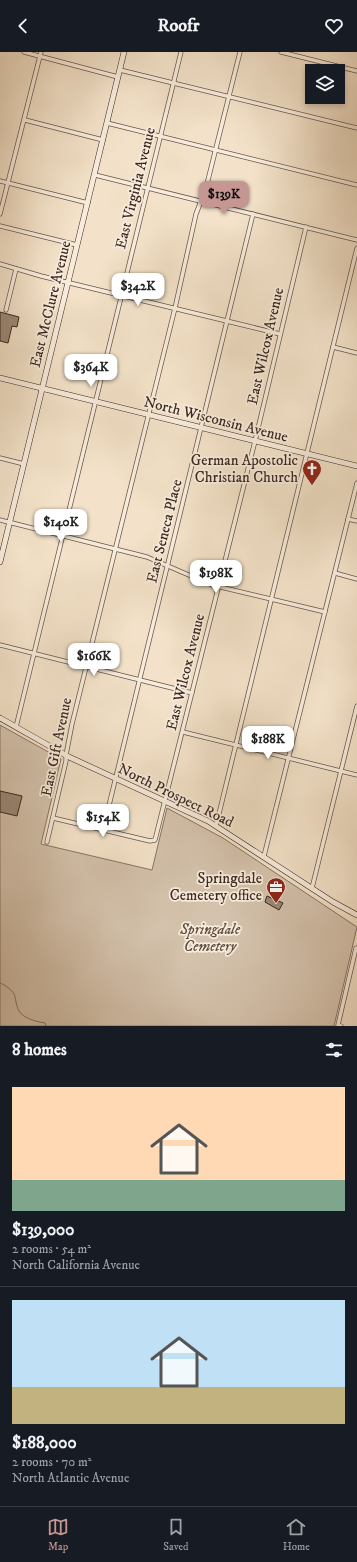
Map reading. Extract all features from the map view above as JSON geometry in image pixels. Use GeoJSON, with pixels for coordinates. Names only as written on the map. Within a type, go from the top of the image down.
{"type":"FeatureCollection","features":[{"type":"Feature","properties":{"kind":"street"},"geometry":{"type":"LineString","coordinates":[[24,52],[40,54],[118,76]]}},
{"type":"Feature","properties":{"kind":"street","name":"East McClure Avenue"},"geometry":{"type":"LineString","coordinates":[[0,562],[124,52]]}},
{"type":"Feature","properties":{"kind":"street","name":"East Virginia Avenue"},"geometry":{"type":"LineString","coordinates":[[16,727],[180,52]]}},
{"type":"Feature","properties":{"kind":"street","name":"East Gift Avenue"},"geometry":{"type":"LineString","coordinates":[[47,842],[66,761],[66,755],[175,308],[196,214],[202,201],[240,52]]}},
{"type":"Feature","properties":{"kind":"street"},"geometry":{"type":"LineString","coordinates":[[281,52],[357,71]]}},
{"type":"Feature","properties":{"kind":"street"},"geometry":{"type":"LineString","coordinates":[[0,214],[40,54]]}},
{"type":"Feature","properties":{"kind":"street"},"geometry":{"type":"LineString","coordinates":[[120,70],[357,128]]}},
{"type":"Feature","properties":{"kind":"street"},"geometry":{"type":"LineString","coordinates":[[24,120],[103,140]]}},
{"type":"Feature","properties":{"kind":"street"},"geometry":{"type":"LineString","coordinates":[[107,122],[357,185]]}},
{"type":"Feature","properties":{"kind":"street"},"geometry":{"type":"LineString","coordinates":[[95,175],[357,240]]}},
{"type":"Feature","properties":{"kind":"street"},"geometry":{"type":"LineString","coordinates":[[0,181],[88,203]]}},
{"type":"Feature","properties":{"kind":"street","name":"East Seneca Place"},"geometry":{"type":"LineString","coordinates":[[103,830],[253,214]]}},
{"type":"Feature","properties":{"kind":"street"},"geometry":{"type":"LineString","coordinates":[[0,226],[77,245]]}},
{"type":"Feature","properties":{"kind":"street","name":"East Wilcox Avenue"},"geometry":{"type":"LineString","coordinates":[[103,830],[154,841],[219,587],[306,228]]}},
{"type":"Feature","properties":{"kind":"street"},"geometry":{"type":"LineString","coordinates":[[216,826],[357,248]]}},
{"type":"Feature","properties":{"kind":"street"},"geometry":{"type":"LineString","coordinates":[[0,264],[280,334]]}},
{"type":"Feature","properties":{"kind":"street"},"geometry":{"type":"LineString","coordinates":[[6,310],[16,269]]}},
{"type":"Feature","properties":{"kind":"street"},"geometry":{"type":"LineString","coordinates":[[333,347],[357,353]]}},
{"type":"Feature","properties":{"kind":"street","name":"North Wisconsin Avenue"},"geometry":{"type":"LineString","coordinates":[[0,378],[357,466]]}},
{"type":"Feature","properties":{"kind":"street"},"geometry":{"type":"LineString","coordinates":[[0,458],[24,464]]}},
{"type":"Feature","properties":{"kind":"street"},"geometry":{"type":"LineString","coordinates":[[264,856],[357,483]]}},
{"type":"Feature","properties":{"kind":"street"},"geometry":{"type":"LineString","coordinates":[[348,519],[357,521]]}},
{"type":"Feature","properties":{"kind":"street"},"geometry":{"type":"LineString","coordinates":[[0,520],[151,558],[190,577],[219,587],[325,612]]}},
{"type":"Feature","properties":{"kind":"street"},"geometry":{"type":"LineString","coordinates":[[335,573],[357,579]]}},
{"type":"Feature","properties":{"kind":"street"},"geometry":{"type":"LineString","coordinates":[[0,645],[192,693]]}},
{"type":"Feature","properties":{"kind":"street"},"geometry":{"type":"LineString","coordinates":[[312,888],[357,706]]}},
{"type":"Feature","properties":{"kind":"street","name":"North Prospect Road"},"geometry":{"type":"LineString","coordinates":[[0,718],[66,755],[165,800],[216,826],[357,915]]}},
{"type":"Feature","properties":{"kind":"street"},"geometry":{"type":"LineString","coordinates":[[183,732],[357,775]]}},
{"type":"Feature","properties":{"kind":"street"},"geometry":{"type":"LineString","coordinates":[[53,818],[103,830]]}},
{"type":"Feature","properties":{"kind":"street"},"geometry":{"type":"LineString","coordinates":[[339,1026],[356,948]]}},
{"type":"Feature","properties":{"kind":"green space","name":"Springdale Cemetery"},"geometry":{"type":"Polygon","coordinates":[[[0,725],[61,759],[41,844],[152,870],[167,808],[223,838],[357,927],[334,1026],[0,1026],[0,725]]]}},
{"type":"Feature","properties":{"kind":"building"},"geometry":{"type":"Polygon","coordinates":[[[0,312],[19,317],[17,327],[12,326],[8,343],[0,341],[0,312]]]}},
{"type":"Feature","properties":{"kind":"building"},"geometry":{"type":"Polygon","coordinates":[[[0,791],[22,796],[17,816],[0,812],[0,791]]]}},
{"type":"Feature","properties":{"kind":"building","name":"Springdale Cemetery office"},"geometry":{"type":"Polygon","coordinates":[[[267,896],[283,903],[279,910],[265,902],[267,896]]]}},
{"type":"Feature","properties":{"kind":"waterway"},"geometry":{"type":"LineString","coordinates":[[0,983],[8,987],[13,992],[21,1014],[31,1020],[45,1023],[46,1026]]}},
{"type":"Feature","properties":{"kind":"place","name":"German Apostolic Christian Church"},"geometry":{"type":"Point","coordinates":[312,486]}},
{"type":"Feature","properties":{"kind":"place","name":"Springdale Cemetery office"},"geometry":{"type":"Point","coordinates":[276,904]}}]}
